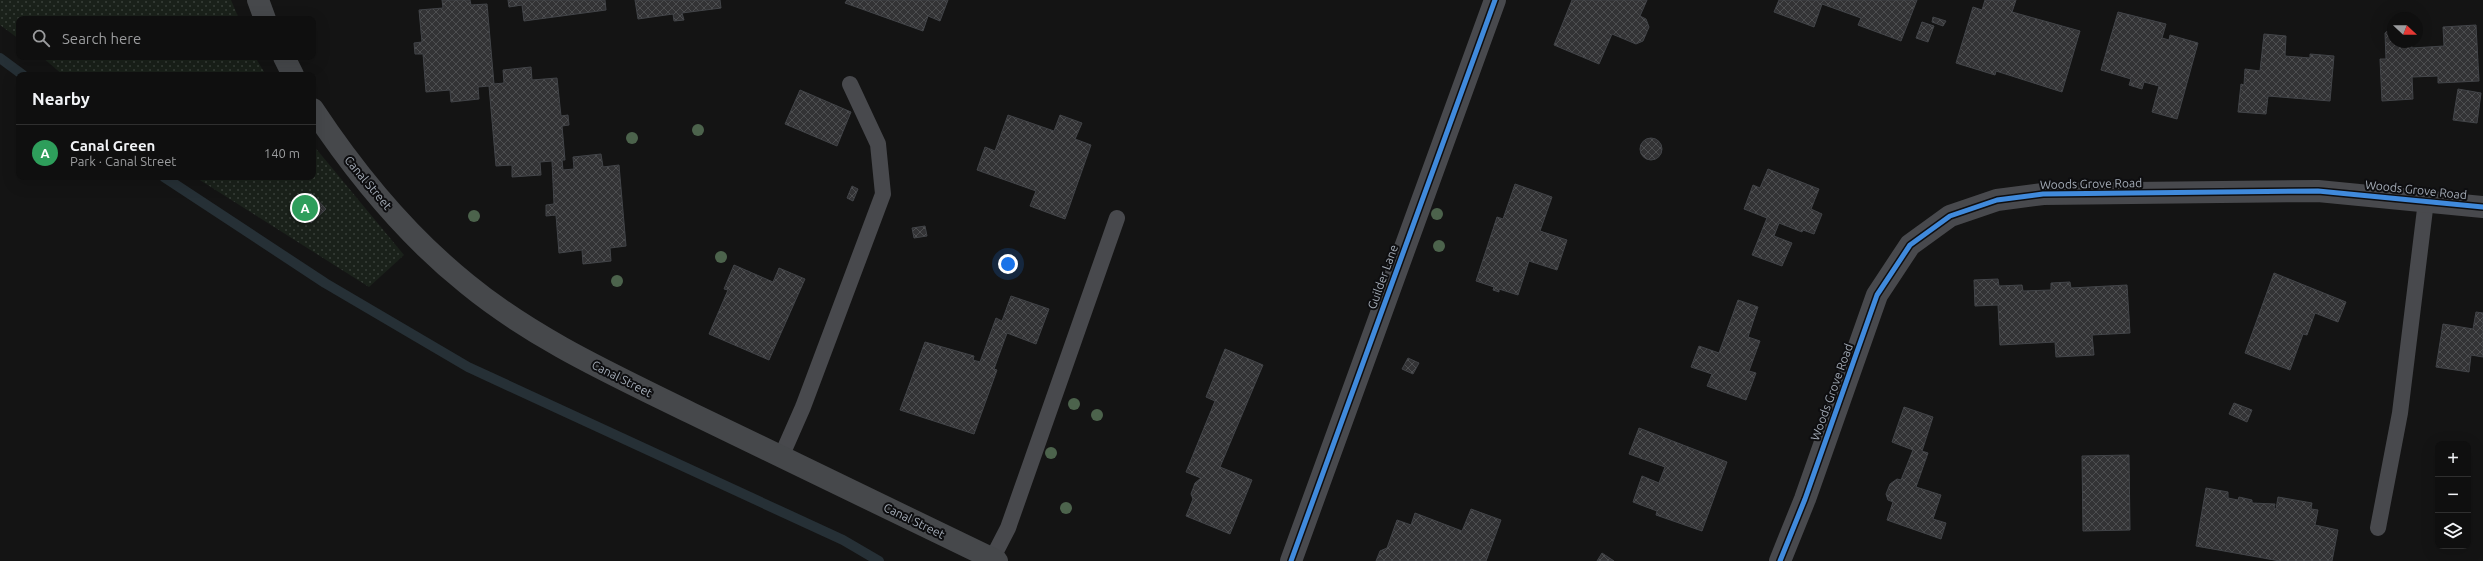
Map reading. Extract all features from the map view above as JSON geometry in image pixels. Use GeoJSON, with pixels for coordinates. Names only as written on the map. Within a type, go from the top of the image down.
{"type":"FeatureCollection","features":[{"type":"Feature","properties":{"kind":"main road"},"geometry":{"type":"LineString","coordinates":[[258,0],[264,16]]}},
{"type":"Feature","properties":{"kind":"main road"},"geometry":{"type":"LineString","coordinates":[[286,60],[292,72]]}},
{"type":"Feature","properties":{"kind":"main road","name":"Canal Street"},"geometry":{"type":"LineString","coordinates":[[316,113],[352,165],[412,234],[458,277],[498,308],[570,352],[781,457],[994,560]]}},
{"type":"Feature","properties":{"kind":"street","name":"Guilder Lane"},"geometry":{"type":"LineString","coordinates":[[1291,561],[1495,0]]}},
{"type":"Feature","properties":{"kind":"street","name":"Woods Grove Road"},"geometry":{"type":"LineString","coordinates":[[1780,561],[1805,499],[1877,295],[1910,245],[1950,216],[1997,200],[2043,194],[2318,190],[2483,206]]}},
{"type":"Feature","properties":{"kind":"lane"},"geometry":{"type":"LineString","coordinates":[[781,457],[803,407],[883,194],[878,144],[850,84]]}},
{"type":"Feature","properties":{"kind":"lane"},"geometry":{"type":"LineString","coordinates":[[2378,528],[2400,413],[2426,201]]}},
{"type":"Feature","properties":{"kind":"lane"},"geometry":{"type":"LineString","coordinates":[[994,560],[1008,528],[1117,218]]}},
{"type":"Feature","properties":{"kind":"shaded area"},"geometry":{"type":"Polygon","coordinates":[[[0,0],[231,0],[238,16],[16,16],[16,37],[0,25],[0,0]]]}},
{"type":"Feature","properties":{"kind":"shaded area"},"geometry":{"type":"Polygon","coordinates":[[[46,60],[257,60],[264,72],[60,72],[46,60]]]}},
{"type":"Feature","properties":{"kind":"shaded area"},"geometry":{"type":"Polygon","coordinates":[[[316,149],[404,255],[369,287],[200,180],[316,180],[316,149]]]}},
{"type":"Feature","properties":{"kind":"building"},"geometry":{"type":"Polygon","coordinates":[[[442,0],[470,0],[471,5],[487,4],[494,84],[504,83],[503,70],[531,67],[532,80],[557,78],[561,116],[568,115],[569,125],[562,126],[565,160],[562,160],[563,170],[574,169],[573,157],[601,154],[603,167],[619,165],[626,246],[610,248],[611,261],[583,264],[582,250],[559,253],[556,215],[546,216],[546,205],[554,204],[552,161],[540,162],[541,175],[512,177],[512,165],[496,166],[489,86],[478,87],[479,99],[451,102],[450,90],[426,92],[423,54],[415,54],[414,43],[422,42],[419,10],[443,8],[442,0]]]}},
{"type":"Feature","properties":{"kind":"building"},"geometry":{"type":"Polygon","coordinates":[[[508,0],[605,0],[606,10],[524,21],[522,5],[509,7],[508,0]]]}},
{"type":"Feature","properties":{"kind":"building"},"geometry":{"type":"Polygon","coordinates":[[[635,0],[720,0],[721,8],[682,13],[684,20],[674,21],[673,14],[638,19],[635,0]]]}},
{"type":"Feature","properties":{"kind":"building"},"geometry":{"type":"Polygon","coordinates":[[[847,0],[948,0],[940,21],[928,16],[923,31],[845,3],[847,0]]]}},
{"type":"Feature","properties":{"kind":"building"},"geometry":{"type":"Polygon","coordinates":[[[1572,0],[1647,0],[1640,16],[1646,19],[1649,27],[1643,41],[1636,44],[1612,34],[1599,64],[1554,45],[1572,0]]]}},
{"type":"Feature","properties":{"kind":"building"},"geometry":{"type":"Polygon","coordinates":[[[1779,0],[1917,0],[1901,41],[1858,25],[1861,18],[1822,4],[1814,27],[1774,12],[1779,0]]]}},
{"type":"Feature","properties":{"kind":"building"},"geometry":{"type":"Polygon","coordinates":[[[1985,0],[2016,0],[2012,12],[2080,31],[2062,92],[1996,71],[1995,75],[1956,63],[1973,7],[1982,10],[1985,0]]]}},
{"type":"Feature","properties":{"kind":"building"},"geometry":{"type":"Polygon","coordinates":[[[2118,12],[2166,24],[2162,38],[2169,40],[2170,35],[2198,43],[2177,119],[2152,112],[2159,86],[2144,82],[2142,89],[2129,85],[2131,79],[2101,70],[2118,12]]]}},
{"type":"Feature","properties":{"kind":"building"},"geometry":{"type":"Polygon","coordinates":[[[1933,17],[1946,21],[1943,26],[1932,22],[1933,17]]]}},
{"type":"Feature","properties":{"kind":"building"},"geometry":{"type":"Polygon","coordinates":[[[1922,22],[1934,26],[1928,42],[1916,38],[1922,22]]]}},
{"type":"Feature","properties":{"kind":"building"},"geometry":{"type":"Polygon","coordinates":[[[2476,25],[2479,81],[2438,83],[2438,76],[2412,77],[2413,99],[2382,101],[2380,59],[2386,59],[2385,33],[2387,31],[2387,48],[2423,48],[2444,46],[2443,27],[2476,25]]]}},
{"type":"Feature","properties":{"kind":"building"},"geometry":{"type":"Polygon","coordinates":[[[2264,34],[2286,36],[2285,56],[2310,58],[2310,54],[2334,56],[2330,101],[2268,96],[2266,114],[2238,112],[2241,84],[2244,85],[2245,69],[2260,71],[2264,34]]]}},
{"type":"Feature","properties":{"kind":"building"},"geometry":{"type":"Polygon","coordinates":[[[2458,89],[2481,93],[2477,123],[2453,120],[2458,89]]]}},
{"type":"Feature","properties":{"kind":"building"},"geometry":{"type":"Polygon","coordinates":[[[800,90],[851,112],[837,146],[785,124],[800,90]]]}},
{"type":"Feature","properties":{"kind":"building"},"geometry":{"type":"Polygon","coordinates":[[[1008,115],[1054,131],[1060,115],[1082,123],[1075,139],[1091,145],[1065,219],[1030,206],[1036,191],[977,170],[985,147],[995,151],[1008,115]]]}},
{"type":"Feature","properties":{"kind":"building"},"geometry":{"type":"Polygon","coordinates":[[[1651,138],[1655,139],[1661,145],[1661,153],[1655,159],[1651,160],[1647,159],[1641,153],[1640,149],[1641,145],[1647,139],[1651,138]]]}},
{"type":"Feature","properties":{"kind":"building"},"geometry":{"type":"Polygon","coordinates":[[[1768,169],[1819,189],[1811,209],[1822,214],[1814,234],[1803,230],[1802,232],[1779,223],[1774,236],[1792,243],[1782,266],[1752,255],[1767,218],[1744,209],[1753,185],[1760,188],[1768,169]]]}},
{"type":"Feature","properties":{"kind":"building"},"geometry":{"type":"Polygon","coordinates":[[[1515,184],[1552,197],[1540,231],[1567,240],[1557,270],[1529,261],[1518,295],[1499,289],[1499,292],[1493,290],[1494,287],[1476,281],[1497,217],[1503,219],[1515,184]]]}},
{"type":"Feature","properties":{"kind":"building"},"geometry":{"type":"Polygon","coordinates":[[[852,186],[858,189],[853,201],[847,198],[852,186]]]}},
{"type":"Feature","properties":{"kind":"building"},"geometry":{"type":"Polygon","coordinates":[[[311,193],[326,209],[311,223],[295,207],[311,193]]]}},
{"type":"Feature","properties":{"kind":"building"},"geometry":{"type":"Polygon","coordinates":[[[925,226],[927,236],[914,238],[912,228],[925,226]]]}},
{"type":"Feature","properties":{"kind":"building"},"geometry":{"type":"Polygon","coordinates":[[[734,265],[773,282],[779,268],[805,279],[769,360],[709,334],[728,290],[724,289],[734,265]]]}},
{"type":"Feature","properties":{"kind":"building"},"geometry":{"type":"Polygon","coordinates":[[[2274,273],[2346,302],[2338,322],[2315,313],[2307,335],[2303,334],[2290,370],[2245,353],[2274,273]]]}},
{"type":"Feature","properties":{"kind":"building"},"geometry":{"type":"Polygon","coordinates":[[[1998,279],[1999,286],[2022,285],[2023,291],[2051,290],[2051,283],[2070,282],[2071,288],[2127,285],[2130,333],[2092,335],[2094,355],[2056,357],[2055,342],[2000,345],[1998,305],[1975,306],[1974,280],[1998,279]]]}},
{"type":"Feature","properties":{"kind":"building"},"geometry":{"type":"Polygon","coordinates":[[[1011,296],[1049,309],[1036,344],[1007,333],[994,369],[997,370],[974,434],[900,410],[925,342],[974,356],[973,360],[980,362],[996,318],[1002,321],[1011,296]]]}},
{"type":"Feature","properties":{"kind":"building"},"geometry":{"type":"Polygon","coordinates":[[[1738,300],[1758,307],[1748,337],[1760,341],[1749,371],[1756,373],[1746,400],[1707,386],[1712,374],[1691,367],[1699,346],[1719,353],[1738,300]]]}},
{"type":"Feature","properties":{"kind":"building"},"geometry":{"type":"Polygon","coordinates":[[[2476,312],[2483,313],[2483,357],[2471,355],[2469,372],[2436,367],[2443,324],[2473,329],[2476,312]]]}},
{"type":"Feature","properties":{"kind":"building"},"geometry":{"type":"Polygon","coordinates":[[[1225,349],[1263,365],[1220,467],[1252,480],[1230,534],[1186,516],[1193,499],[1191,494],[1195,483],[1201,478],[1186,472],[1215,401],[1206,397],[1225,349]]]}},
{"type":"Feature","properties":{"kind":"building"},"geometry":{"type":"Polygon","coordinates":[[[1408,358],[1419,363],[1413,374],[1402,369],[1408,358]]]}},
{"type":"Feature","properties":{"kind":"building"},"geometry":{"type":"Polygon","coordinates":[[[2234,403],[2252,410],[2247,422],[2229,414],[2234,403]]]}},
{"type":"Feature","properties":{"kind":"building"},"geometry":{"type":"Polygon","coordinates":[[[1904,407],[1933,417],[1922,451],[1928,453],[1916,487],[1941,495],[1933,519],[1946,523],[1941,539],[1887,520],[1893,502],[1888,500],[1886,494],[1890,484],[1897,479],[1901,480],[1913,450],[1892,442],[1904,407]]]}},
{"type":"Feature","properties":{"kind":"building"},"geometry":{"type":"Polygon","coordinates":[[[1639,428],[1727,462],[1702,531],[1656,515],[1657,511],[1633,502],[1642,476],[1659,483],[1665,467],[1629,454],[1639,428]]]}},
{"type":"Feature","properties":{"kind":"building"},"geometry":{"type":"Polygon","coordinates":[[[2129,455],[2130,530],[2083,531],[2082,456],[2129,455]]]}},
{"type":"Feature","properties":{"kind":"building"},"geometry":{"type":"Polygon","coordinates":[[[2206,488],[2228,492],[2228,498],[2238,500],[2239,497],[2252,500],[2252,503],[2275,504],[2274,508],[2276,509],[2278,497],[2312,503],[2311,509],[2318,510],[2315,525],[2338,530],[2332,561],[2280,561],[2196,546],[2206,488]]]}},
{"type":"Feature","properties":{"kind":"building"},"geometry":{"type":"Polygon","coordinates":[[[1471,509],[1501,520],[1486,561],[1376,561],[1380,551],[1387,548],[1397,520],[1411,525],[1415,513],[1462,531],[1471,509]]]}},
{"type":"Feature","properties":{"kind":"building"},"geometry":{"type":"Polygon","coordinates":[[[1602,553],[1614,561],[1597,561],[1602,553]]]}},
{"type":"Feature","properties":{"kind":"waterway"},"geometry":{"type":"LineString","coordinates":[[0,58],[19,72]]}},
{"type":"Feature","properties":{"kind":"waterway"},"geometry":{"type":"LineString","coordinates":[[169,180],[325,283],[468,367],[843,540],[879,561]]}},
{"type":"Feature","properties":{"kind":"cycle path"},"geometry":{"type":"LineString","coordinates":[[1291,561],[1495,0]]}},
{"type":"Feature","properties":{"kind":"cycle path"},"geometry":{"type":"LineString","coordinates":[[1780,561],[1805,499],[1877,295],[1910,245],[1950,216],[1997,200],[2043,194],[2318,191],[2483,207]]}},
{"type":"Feature","properties":{"kind":"place","name":"Canal Green"},"geometry":{"type":"Point","coordinates":[305,208]}}]}
